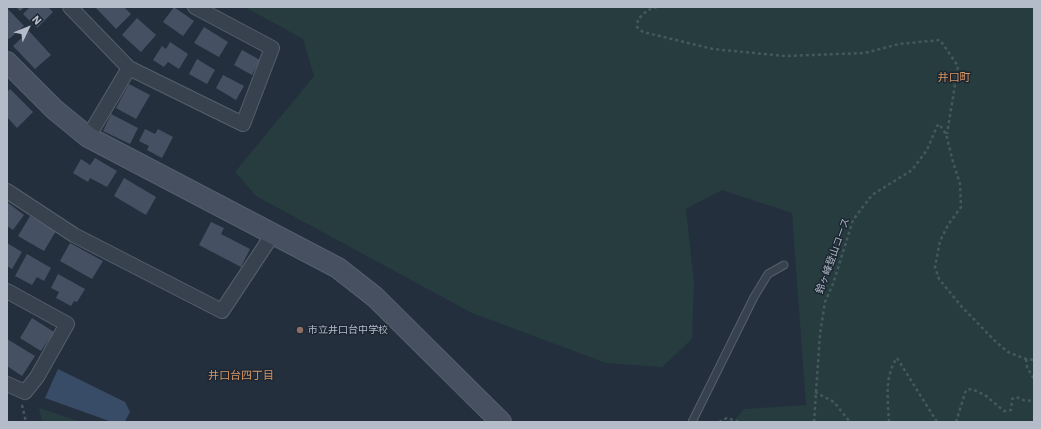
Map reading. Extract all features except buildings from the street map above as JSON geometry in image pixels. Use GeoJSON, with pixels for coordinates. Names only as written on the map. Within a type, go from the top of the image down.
{"type":"FeatureCollection","features":[{"type":"Feature","properties":{"kind":"street"},"geometry":{"type":"LineString","coordinates":[[70,7],[129,68],[243,124],[272,48],[195,7]]}},
{"type":"Feature","properties":{"kind":"street"},"geometry":{"type":"LineString","coordinates":[[7,62],[54,109],[88,137],[338,268],[375,297],[501,422]]}},
{"type":"Feature","properties":{"kind":"street"},"geometry":{"type":"LineString","coordinates":[[88,137],[129,68]]}},
{"type":"Feature","properties":{"kind":"street"},"geometry":{"type":"LineString","coordinates":[[7,191],[74,235],[222,311],[273,234]]}},
{"type":"Feature","properties":{"kind":"street"},"geometry":{"type":"LineString","coordinates":[[7,291],[67,324],[37,377],[25,392],[7,384]]}},
{"type":"Feature","properties":{"kind":"lane"},"geometry":{"type":"LineString","coordinates":[[692,422],[754,297],[768,274],[784,265]]}},
{"type":"Feature","properties":{"kind":"path"},"geometry":{"type":"LineString","coordinates":[[657,7],[648,10],[638,19],[637,27],[643,32],[713,49],[793,56],[865,52],[899,44],[940,40],[958,66],[946,134],[960,184],[961,207],[948,225],[940,241],[935,268],[939,279],[962,307],[995,341],[1008,352],[1026,359],[1034,360]]}},
{"type":"Feature","properties":{"kind":"path","name":"鈴ヶ峰登山コース"},"geometry":{"type":"LineString","coordinates":[[814,422],[820,334],[825,302],[833,284],[853,220],[872,195],[912,170],[927,150],[939,124],[946,134]]}},
{"type":"Feature","properties":{"kind":"path"},"geometry":{"type":"LineString","coordinates":[[889,422],[887,397],[890,370],[897,358],[937,422]]}},
{"type":"Feature","properties":{"kind":"path"},"geometry":{"type":"LineString","coordinates":[[1026,359],[1034,379]]}},
{"type":"Feature","properties":{"kind":"path"},"geometry":{"type":"LineString","coordinates":[[956,422],[966,390],[972,388],[985,395],[1004,411],[1011,410],[1012,399],[1016,397],[1026,401],[1034,400]]}},
{"type":"Feature","properties":{"kind":"path"},"geometry":{"type":"LineString","coordinates":[[815,392],[834,402],[850,422]]}},
{"type":"Feature","properties":{"kind":"path"},"geometry":{"type":"LineString","coordinates":[[719,422],[727,418],[739,422]]}},
{"type":"Feature","properties":{"kind":"green space"},"geometry":{"type":"Polygon","coordinates":[[[245,7],[1034,7],[1034,422],[733,422],[744,409],[806,405],[792,213],[722,190],[686,209],[694,283],[692,339],[662,367],[606,363],[472,313],[256,196],[235,172],[314,76],[303,39],[245,7]]]}},
{"type":"Feature","properties":{"kind":"green space"},"geometry":{"type":"Polygon","coordinates":[[[39,408],[81,422],[42,422],[39,408]]]}},
{"type":"Feature","properties":{"kind":"water"},"geometry":{"type":"Polygon","coordinates":[[[58,369],[125,402],[130,412],[125,421],[112,422],[45,398],[58,369]]]}},
{"type":"Feature","properties":{"kind":"place","name":"市立井口台中学校"},"geometry":{"type":"Point","coordinates":[300,330]}},
{"type":"Feature","properties":{"kind":"district","name":"井口町"},"geometry":{"type":"Point","coordinates":[954,78]}},
{"type":"Feature","properties":{"kind":"district","name":"井口台四丁目"},"geometry":{"type":"Point","coordinates":[241,376]}}]}
